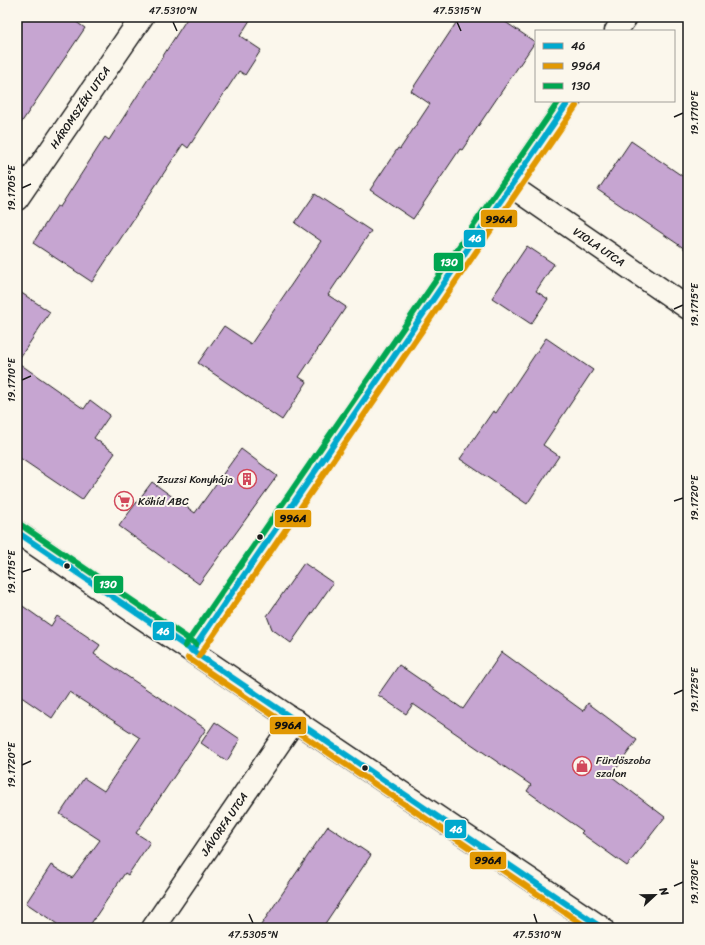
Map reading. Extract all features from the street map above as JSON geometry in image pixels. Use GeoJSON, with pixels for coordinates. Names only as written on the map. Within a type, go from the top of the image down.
{"type":"FeatureCollection","features":[{"type":"Feature","properties":{"kind":"street","name":"HÁROMSZÉKI UTCA"},"geometry":{"type":"LineString","coordinates":[[17,199],[142,17]]}},
{"type":"Feature","properties":{"kind":"street"},"geometry":{"type":"LineString","coordinates":[[617,30],[626,17]]}},
{"type":"Feature","properties":{"kind":"street"},"geometry":{"type":"LineString","coordinates":[[192,651],[568,102]]}},
{"type":"Feature","properties":{"kind":"street","name":"VIOLA UTCA"},"geometry":{"type":"LineString","coordinates":[[511,186],[688,308]]}},
{"type":"Feature","properties":{"kind":"street"},"geometry":{"type":"LineString","coordinates":[[17,532],[602,928]]}},
{"type":"Feature","properties":{"kind":"street","name":"JÁVORFA UTCA"},"geometry":{"type":"LineString","coordinates":[[153,928],[294,720]]}},
{"type":"Feature","properties":{"kind":"building"},"geometry":{"type":"Polygon","coordinates":[[[25,17],[69,17],[85,28],[17,129],[17,28],[25,17]]]}},
{"type":"Feature","properties":{"kind":"building"},"geometry":{"type":"Polygon","coordinates":[[[188,17],[252,17],[240,36],[261,50],[245,75],[239,71],[188,148],[183,144],[92,282],[33,243],[57,206],[60,207],[105,137],[109,140],[188,17]]]}},
{"type":"Feature","properties":{"kind":"building"},"geometry":{"type":"Polygon","coordinates":[[[460,17],[498,17],[535,42],[413,219],[370,190],[430,104],[411,91],[460,17]]]}},
{"type":"Feature","properties":{"kind":"building"},"geometry":{"type":"Polygon","coordinates":[[[631,141],[688,180],[688,251],[598,190],[631,141]]]}},
{"type":"Feature","properties":{"kind":"building"},"geometry":{"type":"Polygon","coordinates":[[[315,194],[371,231],[328,295],[346,307],[299,377],[307,382],[282,420],[198,363],[224,326],[251,344],[321,241],[295,223],[315,194]]]}},
{"type":"Feature","properties":{"kind":"building"},"geometry":{"type":"Polygon","coordinates":[[[527,246],[554,264],[536,291],[548,299],[531,324],[492,298],[527,246]]]}},
{"type":"Feature","properties":{"kind":"building"},"geometry":{"type":"Polygon","coordinates":[[[17,290],[50,312],[17,362],[17,290]]]}},
{"type":"Feature","properties":{"kind":"building"},"geometry":{"type":"Polygon","coordinates":[[[546,338],[593,370],[543,445],[559,456],[527,504],[460,459],[493,411],[496,413],[546,338]]]}},
{"type":"Feature","properties":{"kind":"building"},"geometry":{"type":"Polygon","coordinates":[[[17,362],[84,409],[90,400],[110,415],[94,438],[115,453],[82,500],[17,456],[17,362]]]}},
{"type":"Feature","properties":{"kind":"building"},"geometry":{"type":"Polygon","coordinates":[[[241,449],[277,476],[199,584],[119,526],[152,482],[195,513],[241,449]]]}},
{"type":"Feature","properties":{"kind":"building"},"geometry":{"type":"Polygon","coordinates":[[[304,563],[333,583],[291,643],[272,629],[267,616],[304,563]]]}},
{"type":"Feature","properties":{"kind":"building"},"geometry":{"type":"Polygon","coordinates":[[[17,602],[51,626],[57,616],[100,645],[94,654],[206,729],[136,833],[150,842],[128,875],[125,873],[88,928],[63,928],[26,903],[51,865],[72,878],[100,840],[60,814],[84,778],[104,791],[140,738],[69,692],[52,718],[17,694],[17,602]]]}},
{"type":"Feature","properties":{"kind":"building"},"geometry":{"type":"Polygon","coordinates":[[[502,652],[583,711],[588,703],[637,740],[611,776],[665,817],[627,866],[581,833],[583,831],[527,791],[531,785],[413,704],[406,714],[378,695],[399,665],[463,709],[502,652]]]}},
{"type":"Feature","properties":{"kind":"building"},"geometry":{"type":"Polygon","coordinates":[[[215,722],[240,739],[227,761],[201,743],[215,722]]]}},
{"type":"Feature","properties":{"kind":"building"},"geometry":{"type":"Polygon","coordinates":[[[328,826],[371,855],[322,928],[259,928],[328,826]]]}},
{"type":"Feature","properties":{"kind":"transit line","name":"130"},"geometry":{"type":"LineString","coordinates":[[185,646],[558,102]]}},
{"type":"Feature","properties":{"kind":"transit line","name":"46"},"geometry":{"type":"LineString","coordinates":[[192,651],[568,102]]}},
{"type":"Feature","properties":{"kind":"transit line","name":"996A"},"geometry":{"type":"LineString","coordinates":[[199,656],[576,106]]}},
{"type":"Feature","properties":{"kind":"transit line","name":"130"},"geometry":{"type":"LineString","coordinates":[[21,525],[196,644]]}},
{"type":"Feature","properties":{"kind":"transit line","name":"46"},"geometry":{"type":"LineString","coordinates":[[17,532],[602,928]]}},
{"type":"Feature","properties":{"kind":"transit line","name":"996A"},"geometry":{"type":"LineString","coordinates":[[188,658],[588,928]]}},
{"type":"Feature","properties":{"kind":"place","name":"Zsuzsi Konyhája"},"geometry":{"type":"Point","coordinates":[247,479]}},
{"type":"Feature","properties":{"kind":"place","name":"Kőhíd ABC"},"geometry":{"type":"Point","coordinates":[124,501]}},
{"type":"Feature","properties":{"kind":"place","name":"Fürdőszoba szalon"},"geometry":{"type":"Point","coordinates":[582,766]}}]}
